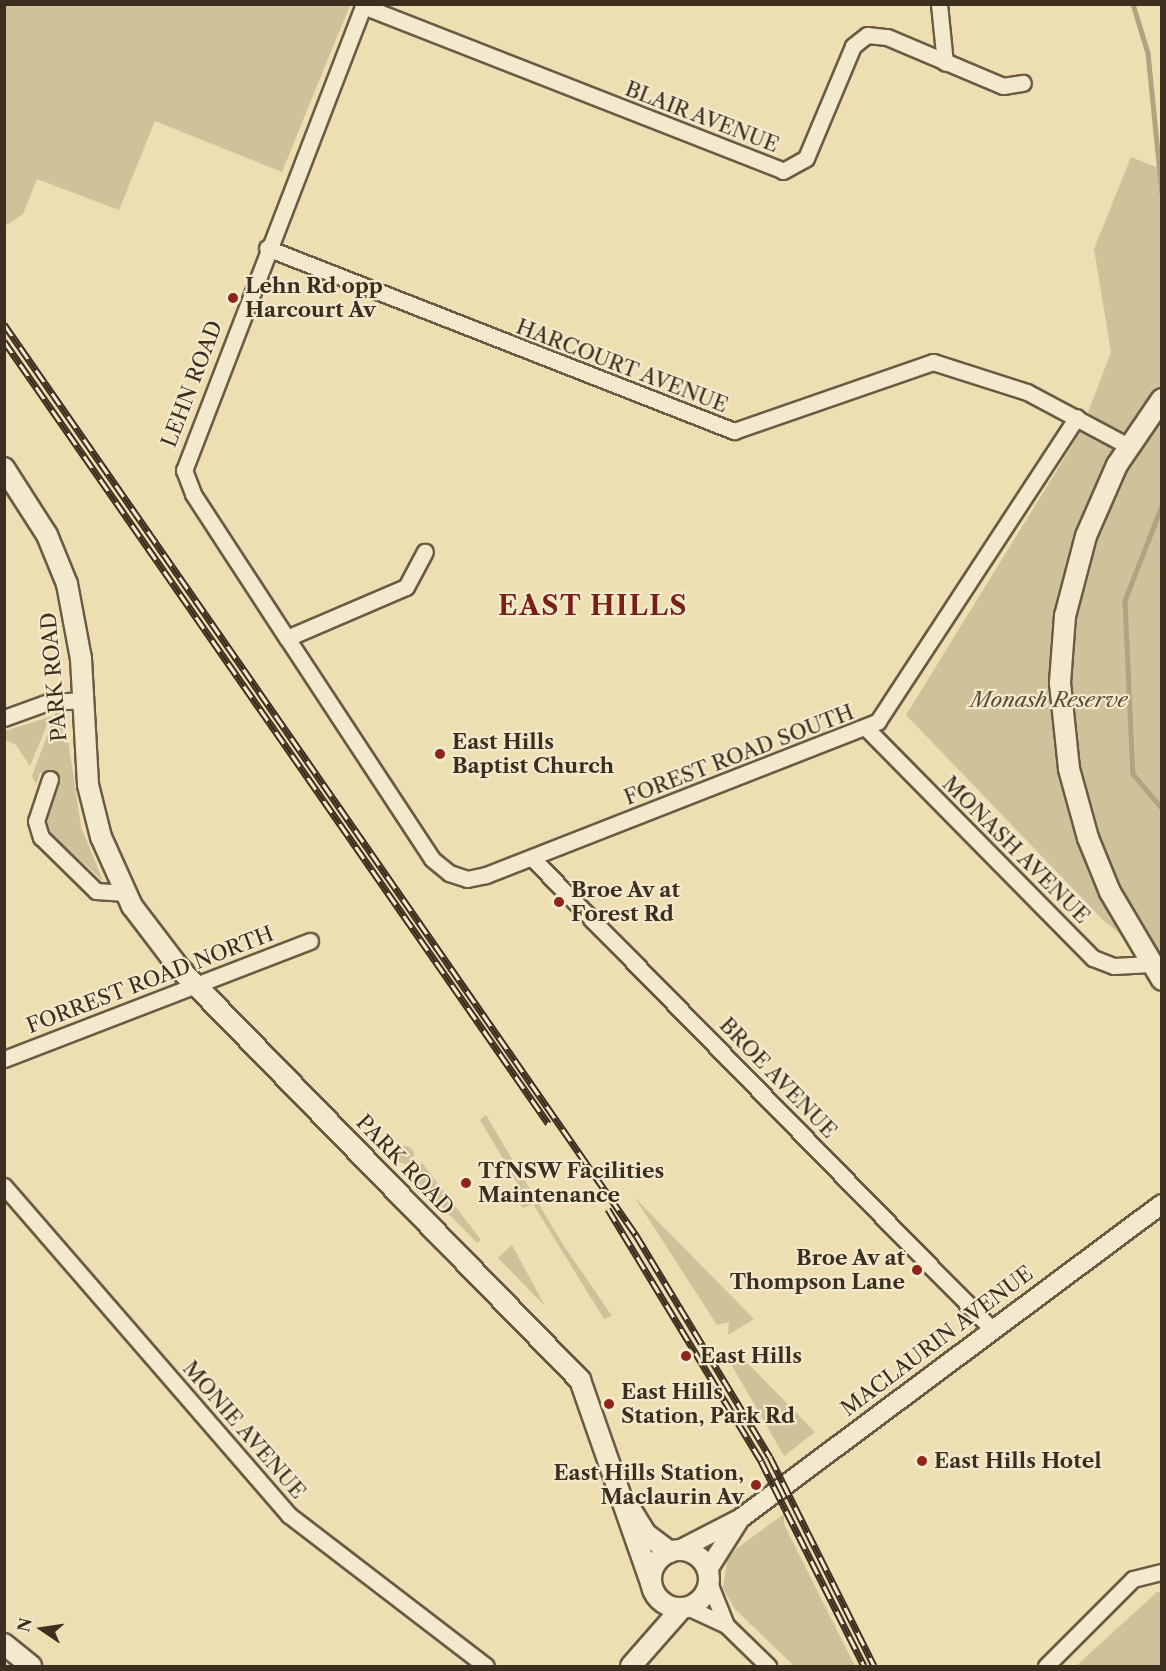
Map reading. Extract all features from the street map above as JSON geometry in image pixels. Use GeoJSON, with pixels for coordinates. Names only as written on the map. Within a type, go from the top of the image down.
{"type":"FeatureCollection","features":[{"type":"Feature","properties":{"kind":"main road"},"geometry":{"type":"LineString","coordinates":[[1161,399],[1128,447],[1100,499],[1074,573],[1063,637],[1060,705],[1068,769],[1088,838],[1150,964],[1161,980]]}},
{"type":"Feature","properties":{"kind":"main road","name":"PARK ROAD"},"geometry":{"type":"LineString","coordinates":[[4,468],[60,563],[76,621],[91,802],[125,892],[154,939],[194,984],[580,1380],[620,1489],[632,1538],[652,1587]]}},
{"type":"Feature","properties":{"kind":"main road","name":"PARK ROAD"},"geometry":{"type":"LineString","coordinates":[[620,1489],[646,1534],[675,1551]]}},
{"type":"Feature","properties":{"kind":"main road"},"geometry":{"type":"LineString","coordinates":[[631,1666],[643,1647],[685,1607],[702,1597],[708,1576],[694,1554],[675,1551],[655,1564],[643,1647]]}},
{"type":"Feature","properties":{"kind":"main road"},"geometry":{"type":"LineString","coordinates":[[652,1587],[665,1604],[685,1607]]}},
{"type":"Feature","properties":{"kind":"main road"},"geometry":{"type":"LineString","coordinates":[[4,1644],[31,1666]]}},
{"type":"Feature","properties":{"kind":"street"},"geometry":{"type":"LineString","coordinates":[[939,4],[945,63]]}},
{"type":"Feature","properties":{"kind":"street","name":"BLAIR AVENUE"},"geometry":{"type":"LineString","coordinates":[[363,5],[783,171],[806,158],[859,39],[877,34],[1003,86],[1023,83]]}},
{"type":"Feature","properties":{"kind":"street","name":"LEHN ROAD"},"geometry":{"type":"LineString","coordinates":[[363,5],[267,248],[184,470],[193,494],[441,868]]}},
{"type":"Feature","properties":{"kind":"street","name":"HARCOURT AVENUE"},"geometry":{"type":"LineString","coordinates":[[267,248],[734,431],[933,362],[981,374],[1077,417],[1128,447]]}},
{"type":"Feature","properties":{"kind":"street","name":"FOREST ROAD SOUTH"},"geometry":{"type":"LineString","coordinates":[[441,868],[457,877],[477,878],[867,729],[896,700],[1077,417]]}},
{"type":"Feature","properties":{"kind":"street"},"geometry":{"type":"LineString","coordinates":[[287,638],[406,587],[425,552]]}},
{"type":"Feature","properties":{"kind":"street"},"geometry":{"type":"LineString","coordinates":[[4,718],[48,702],[82,700]]}},
{"type":"Feature","properties":{"kind":"street","name":"MONASH AVENUE"},"geometry":{"type":"LineString","coordinates":[[867,729],[1093,958],[1114,966],[1150,964]]}},
{"type":"Feature","properties":{"kind":"street"},"geometry":{"type":"LineString","coordinates":[[50,779],[36,821],[41,837],[96,891],[125,892]]}},
{"type":"Feature","properties":{"kind":"street","name":"BROE AVENUE"},"geometry":{"type":"LineString","coordinates":[[532,858],[993,1330]]}},
{"type":"Feature","properties":{"kind":"street","name":"FORREST ROAD NORTH"},"geometry":{"type":"LineString","coordinates":[[4,1059],[310,941]]}},
{"type":"Feature","properties":{"kind":"street","name":"MONIE AVENUE"},"geometry":{"type":"LineString","coordinates":[[4,1186],[289,1515],[486,1666]]}},
{"type":"Feature","properties":{"kind":"street","name":"MACLAURIN AVENUE"},"geometry":{"type":"LineString","coordinates":[[675,1551],[741,1518],[1161,1204]]}},
{"type":"Feature","properties":{"kind":"street","name":"MACLAURIN AVENUE"},"geometry":{"type":"LineString","coordinates":[[708,1576],[741,1518]]}},
{"type":"Feature","properties":{"kind":"street"},"geometry":{"type":"LineString","coordinates":[[1046,1666],[1133,1579],[1161,1572]]}},
{"type":"Feature","properties":{"kind":"street"},"geometry":{"type":"LineString","coordinates":[[708,1576],[726,1625]]}},
{"type":"Feature","properties":{"kind":"street"},"geometry":{"type":"LineString","coordinates":[[685,1607],[726,1625],[768,1666]]}},
{"type":"Feature","properties":{"kind":"green space"},"geometry":{"type":"Polygon","coordinates":[[[5,4],[350,5],[282,172],[155,121],[119,210],[37,179],[23,214],[5,226],[5,4]]]}},
{"type":"Feature","properties":{"kind":"green space","name":"Monash Reserve"},"geometry":{"type":"Polygon","coordinates":[[[1131,157],[1161,169],[1161,966],[1104,921],[906,715],[1081,431],[1111,352],[1094,249],[1131,157]]]}},
{"type":"Feature","properties":{"kind":"green space"},"geometry":{"type":"Polygon","coordinates":[[[57,709],[65,719],[81,827],[103,881],[41,824],[57,778],[40,773],[36,784],[32,776],[57,709]]]}},
{"type":"Feature","properties":{"kind":"green space"},"geometry":{"type":"Polygon","coordinates":[[[52,716],[30,766],[16,745],[5,740],[5,731],[52,716]]]}},
{"type":"Feature","properties":{"kind":"green space"},"geometry":{"type":"Polygon","coordinates":[[[486,1115],[562,1243],[612,1316],[604,1319],[533,1204],[523,1208],[509,1191],[517,1183],[480,1120],[486,1115]]]}},
{"type":"Feature","properties":{"kind":"green space"},"geometry":{"type":"Polygon","coordinates":[[[405,1146],[411,1149],[414,1155],[411,1161],[405,1164],[399,1161],[396,1155],[399,1149],[405,1146]]]}},
{"type":"Feature","properties":{"kind":"green space"},"geometry":{"type":"Polygon","coordinates":[[[422,1163],[481,1240],[477,1243],[411,1175],[422,1163]]]}},
{"type":"Feature","properties":{"kind":"green space"},"geometry":{"type":"Polygon","coordinates":[[[635,1198],[754,1319],[728,1335],[729,1322],[717,1325],[635,1198]]]}},
{"type":"Feature","properties":{"kind":"green space"},"geometry":{"type":"Polygon","coordinates":[[[512,1245],[545,1306],[498,1258],[512,1245]]]}},
{"type":"Feature","properties":{"kind":"green space"},"geometry":{"type":"Polygon","coordinates":[[[736,1351],[815,1432],[784,1456],[727,1357],[736,1351]]]}},
{"type":"Feature","properties":{"kind":"green space"},"geometry":{"type":"Polygon","coordinates":[[[784,1514],[784,1524],[855,1666],[794,1666],[734,1608],[723,1588],[727,1561],[737,1548],[784,1514]]]}},
{"type":"Feature","properties":{"kind":"green space"},"geometry":{"type":"Polygon","coordinates":[[[1157,1592],[1161,1593],[1161,1666],[1076,1666],[1157,1592]]]}},
{"type":"Feature","properties":{"kind":"waterway"},"geometry":{"type":"LineString","coordinates":[[1133,4],[1148,53],[1162,193]]}},
{"type":"Feature","properties":{"kind":"waterway"},"geometry":{"type":"LineString","coordinates":[[1162,506],[1125,601],[1133,774],[1162,808]]}},
{"type":"Feature","properties":{"kind":"railway"},"geometry":{"type":"LineString","coordinates":[[4,324],[636,1235],[770,1457],[874,1666]]}},
{"type":"Feature","properties":{"kind":"railway"},"geometry":{"type":"LineString","coordinates":[[4,341],[548,1123]]}},
{"type":"Feature","properties":{"kind":"railway"},"geometry":{"type":"LineString","coordinates":[[608,1209],[761,1461],[864,1666]]}},
{"type":"Feature","properties":{"kind":"place","name":"Lehn Rd opp Harcourt Av"},"geometry":{"type":"Point","coordinates":[233,298]}},
{"type":"Feature","properties":{"kind":"place","name":"East Hills Baptist Church"},"geometry":{"type":"Point","coordinates":[440,754]}},
{"type":"Feature","properties":{"kind":"place","name":"Broe Av at Forest Rd"},"geometry":{"type":"Point","coordinates":[559,902]}},
{"type":"Feature","properties":{"kind":"place","name":"TfNSW Facilities Maintenance"},"geometry":{"type":"Point","coordinates":[466,1183]}},
{"type":"Feature","properties":{"kind":"place","name":"Broe Av at Thompson Lane"},"geometry":{"type":"Point","coordinates":[917,1270]}},
{"type":"Feature","properties":{"kind":"place","name":"East Hills"},"geometry":{"type":"Point","coordinates":[686,1356]}},
{"type":"Feature","properties":{"kind":"place","name":"East Hills Station, Park Rd"},"geometry":{"type":"Point","coordinates":[609,1404]}},
{"type":"Feature","properties":{"kind":"place","name":"East Hills Hotel"},"geometry":{"type":"Point","coordinates":[922,1461]}},
{"type":"Feature","properties":{"kind":"place","name":"East Hills Station, Maclaurin Av"},"geometry":{"type":"Point","coordinates":[756,1485]}},
{"type":"Feature","properties":{"kind":"district","name":"EAST HILLS"},"geometry":{"type":"Point","coordinates":[593,606]}}]}
